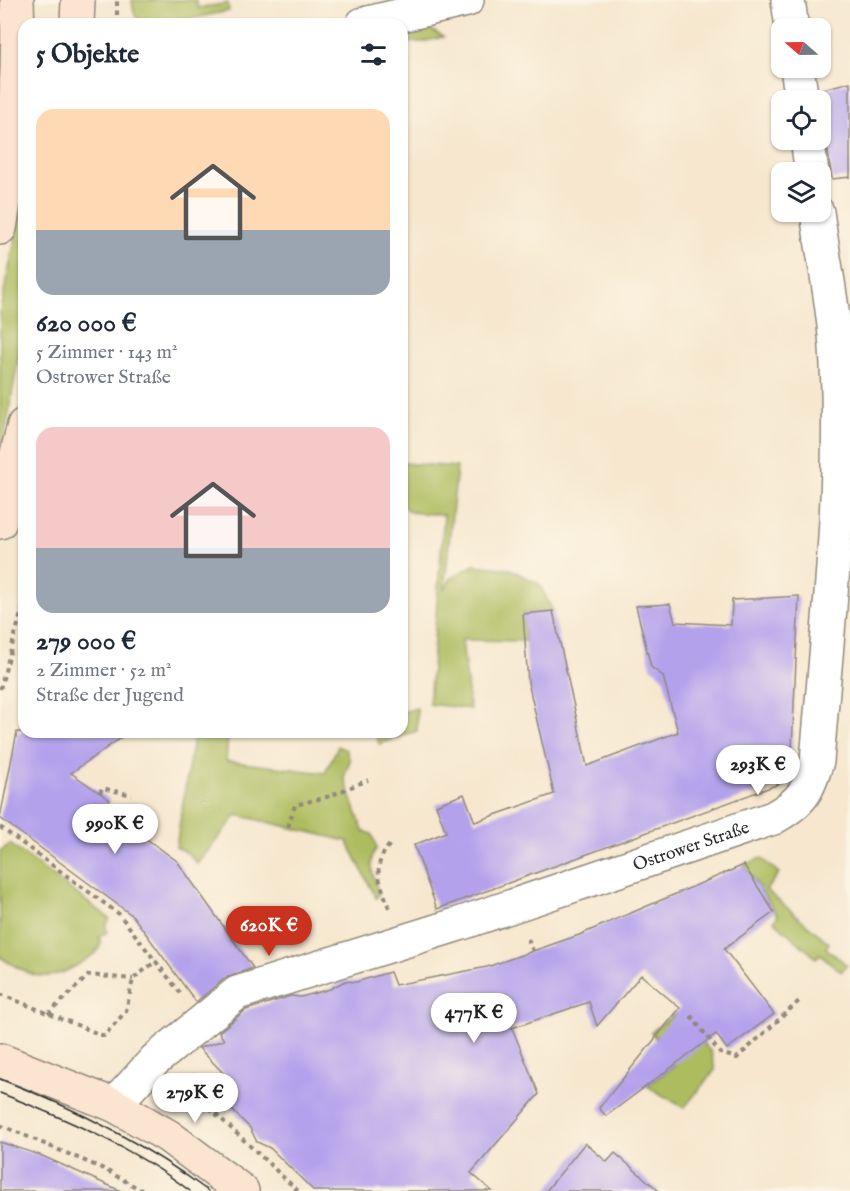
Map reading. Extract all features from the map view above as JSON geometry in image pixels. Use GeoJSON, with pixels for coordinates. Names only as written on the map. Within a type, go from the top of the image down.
{"type":"FeatureCollection","features":[{"type":"Feature","properties":{"kind":"main road"},"geometry":{"type":"LineString","coordinates":[[17,0],[18,25]]}},
{"type":"Feature","properties":{"kind":"main road"},"geometry":{"type":"LineString","coordinates":[[77,18],[78,0]]}},
{"type":"Feature","properties":{"kind":"main road"},"geometry":{"type":"LineString","coordinates":[[0,228],[9,178],[18,93]]}},
{"type":"Feature","properties":{"kind":"main road"},"geometry":{"type":"LineString","coordinates":[[0,522],[18,449]]}},
{"type":"Feature","properties":{"kind":"main road"},"geometry":{"type":"LineString","coordinates":[[0,1060],[114,1105],[168,1136],[242,1191]]}},
{"type":"Feature","properties":{"kind":"street"},"geometry":{"type":"LineString","coordinates":[[389,18],[467,0]]}},
{"type":"Feature","properties":{"kind":"street"},"geometry":{"type":"LineString","coordinates":[[788,0],[791,18]]}},
{"type":"Feature","properties":{"kind":"street","name":"Ostrower Straße"},"geometry":{"type":"LineString","coordinates":[[114,1105],[155,1060],[201,1020],[237,993],[413,938],[773,818],[792,808],[808,791],[817,761],[819,739],[834,531],[838,425],[836,346],[818,222]]}},
{"type":"Feature","properties":{"kind":"path"},"geometry":{"type":"LineString","coordinates":[[117,0],[117,15]]}},
{"type":"Feature","properties":{"kind":"path"},"geometry":{"type":"LineString","coordinates":[[0,689],[18,624]]}},
{"type":"Feature","properties":{"kind":"path"},"geometry":{"type":"LineString","coordinates":[[288,827],[295,804],[327,797],[368,780]]}},
{"type":"Feature","properties":{"kind":"path"},"geometry":{"type":"LineString","coordinates":[[100,793],[102,788],[132,795]]}},
{"type":"Feature","properties":{"kind":"path"},"geometry":{"type":"LineString","coordinates":[[0,826],[119,914],[201,1020]]}},
{"type":"Feature","properties":{"kind":"path"},"geometry":{"type":"LineString","coordinates":[[391,843],[380,856],[378,874],[413,938]]}},
{"type":"Feature","properties":{"kind":"path"},"geometry":{"type":"LineString","coordinates":[[0,994],[104,1036],[126,1011],[133,979],[156,961]]}},
{"type":"Feature","properties":{"kind":"path"},"geometry":{"type":"LineString","coordinates":[[48,1014],[89,975],[133,979]]}},
{"type":"Feature","properties":{"kind":"path"},"geometry":{"type":"LineString","coordinates":[[691,1016],[720,1053],[737,1058],[799,1001]]}},
{"type":"Feature","properties":{"kind":"path"},"geometry":{"type":"LineString","coordinates":[[155,1060],[199,1096],[298,1191]]}},
{"type":"Feature","properties":{"kind":"path"},"geometry":{"type":"LineString","coordinates":[[0,1125],[104,1169],[143,1191]]}},
{"type":"Feature","properties":{"kind":"green space"},"geometry":{"type":"Polygon","coordinates":[[[132,0],[196,0],[198,8],[228,3],[229,11],[192,18],[137,18],[133,12],[132,0]]]}},
{"type":"Feature","properties":{"kind":"green space"},"geometry":{"type":"Polygon","coordinates":[[[425,26],[443,37],[408,43],[408,31],[425,26]]]}},
{"type":"Feature","properties":{"kind":"green space"},"geometry":{"type":"Polygon","coordinates":[[[18,227],[18,359],[7,424],[0,450],[0,310],[18,227]]]}},
{"type":"Feature","properties":{"kind":"green space"},"geometry":{"type":"Polygon","coordinates":[[[408,463],[457,467],[444,590],[451,578],[474,565],[510,569],[539,584],[553,611],[523,614],[525,641],[462,640],[470,709],[429,704],[444,515],[409,512],[408,463]]]}},
{"type":"Feature","properties":{"kind":"green space"},"geometry":{"type":"Polygon","coordinates":[[[417,708],[417,731],[408,734],[408,710],[417,708]]]}},
{"type":"Feature","properties":{"kind":"green space"},"geometry":{"type":"Polygon","coordinates":[[[193,738],[228,738],[226,761],[325,773],[338,746],[346,750],[350,761],[344,777],[363,831],[372,834],[377,848],[371,864],[379,894],[376,898],[347,841],[237,815],[197,864],[189,854],[176,847],[193,738]]]}},
{"type":"Feature","properties":{"kind":"green space"},"geometry":{"type":"Polygon","coordinates":[[[377,738],[397,738],[379,744],[377,738]]]}},
{"type":"Feature","properties":{"kind":"green space"},"geometry":{"type":"Polygon","coordinates":[[[10,844],[110,919],[106,925],[107,932],[99,937],[101,943],[96,952],[59,974],[40,976],[31,974],[0,957],[0,851],[10,844]]]}},
{"type":"Feature","properties":{"kind":"green space"},"geometry":{"type":"Polygon","coordinates":[[[761,858],[779,873],[766,890],[829,943],[826,948],[847,965],[841,972],[820,954],[816,958],[774,921],[778,916],[744,865],[761,858]]]}},
{"type":"Feature","properties":{"kind":"green space"},"geometry":{"type":"Polygon","coordinates":[[[677,1012],[711,1052],[715,1070],[684,1108],[647,1086],[675,1065],[651,1032],[677,1012]]]}},
{"type":"Feature","properties":{"kind":"building"},"geometry":{"type":"Polygon","coordinates":[[[850,82],[850,177],[832,179],[828,150],[831,150],[831,90],[819,90],[850,82]]]}},
{"type":"Feature","properties":{"kind":"building"},"geometry":{"type":"Polygon","coordinates":[[[799,596],[791,770],[782,783],[437,909],[414,845],[446,832],[436,805],[464,794],[475,822],[554,794],[528,682],[523,614],[553,611],[587,766],[678,732],[663,676],[651,667],[636,606],[670,604],[675,622],[731,625],[732,600],[799,596]]]}},
{"type":"Feature","properties":{"kind":"building"},"geometry":{"type":"Polygon","coordinates":[[[17,732],[18,738],[121,738],[71,773],[110,800],[104,808],[177,861],[253,968],[225,978],[196,1002],[133,916],[0,818],[17,732]]]}},
{"type":"Feature","properties":{"kind":"building"},"geometry":{"type":"Polygon","coordinates":[[[744,865],[774,912],[724,949],[774,1014],[727,1049],[716,1034],[606,1116],[599,1108],[680,1008],[641,975],[597,1026],[589,1002],[512,1028],[539,1094],[471,1173],[492,1191],[314,1191],[270,1148],[257,1142],[250,1128],[218,1096],[232,1082],[199,1048],[224,1040],[219,1032],[246,1010],[291,996],[301,997],[330,989],[345,981],[356,982],[390,972],[395,985],[487,967],[579,935],[744,865]]]}},
{"type":"Feature","properties":{"kind":"building"},"geometry":{"type":"Polygon","coordinates":[[[0,1142],[40,1155],[121,1191],[0,1191],[0,1142]]]}},
{"type":"Feature","properties":{"kind":"building"},"geometry":{"type":"Polygon","coordinates":[[[585,1143],[607,1162],[615,1153],[659,1191],[546,1191],[585,1143]]]}},
{"type":"Feature","properties":{"kind":"tram line"},"geometry":{"type":"LineString","coordinates":[[0,1079],[108,1128],[159,1157],[208,1191]]}},
{"type":"Feature","properties":{"kind":"tram line"},"geometry":{"type":"LineString","coordinates":[[0,1093],[50,1113],[123,1148],[190,1191]]}}]}
